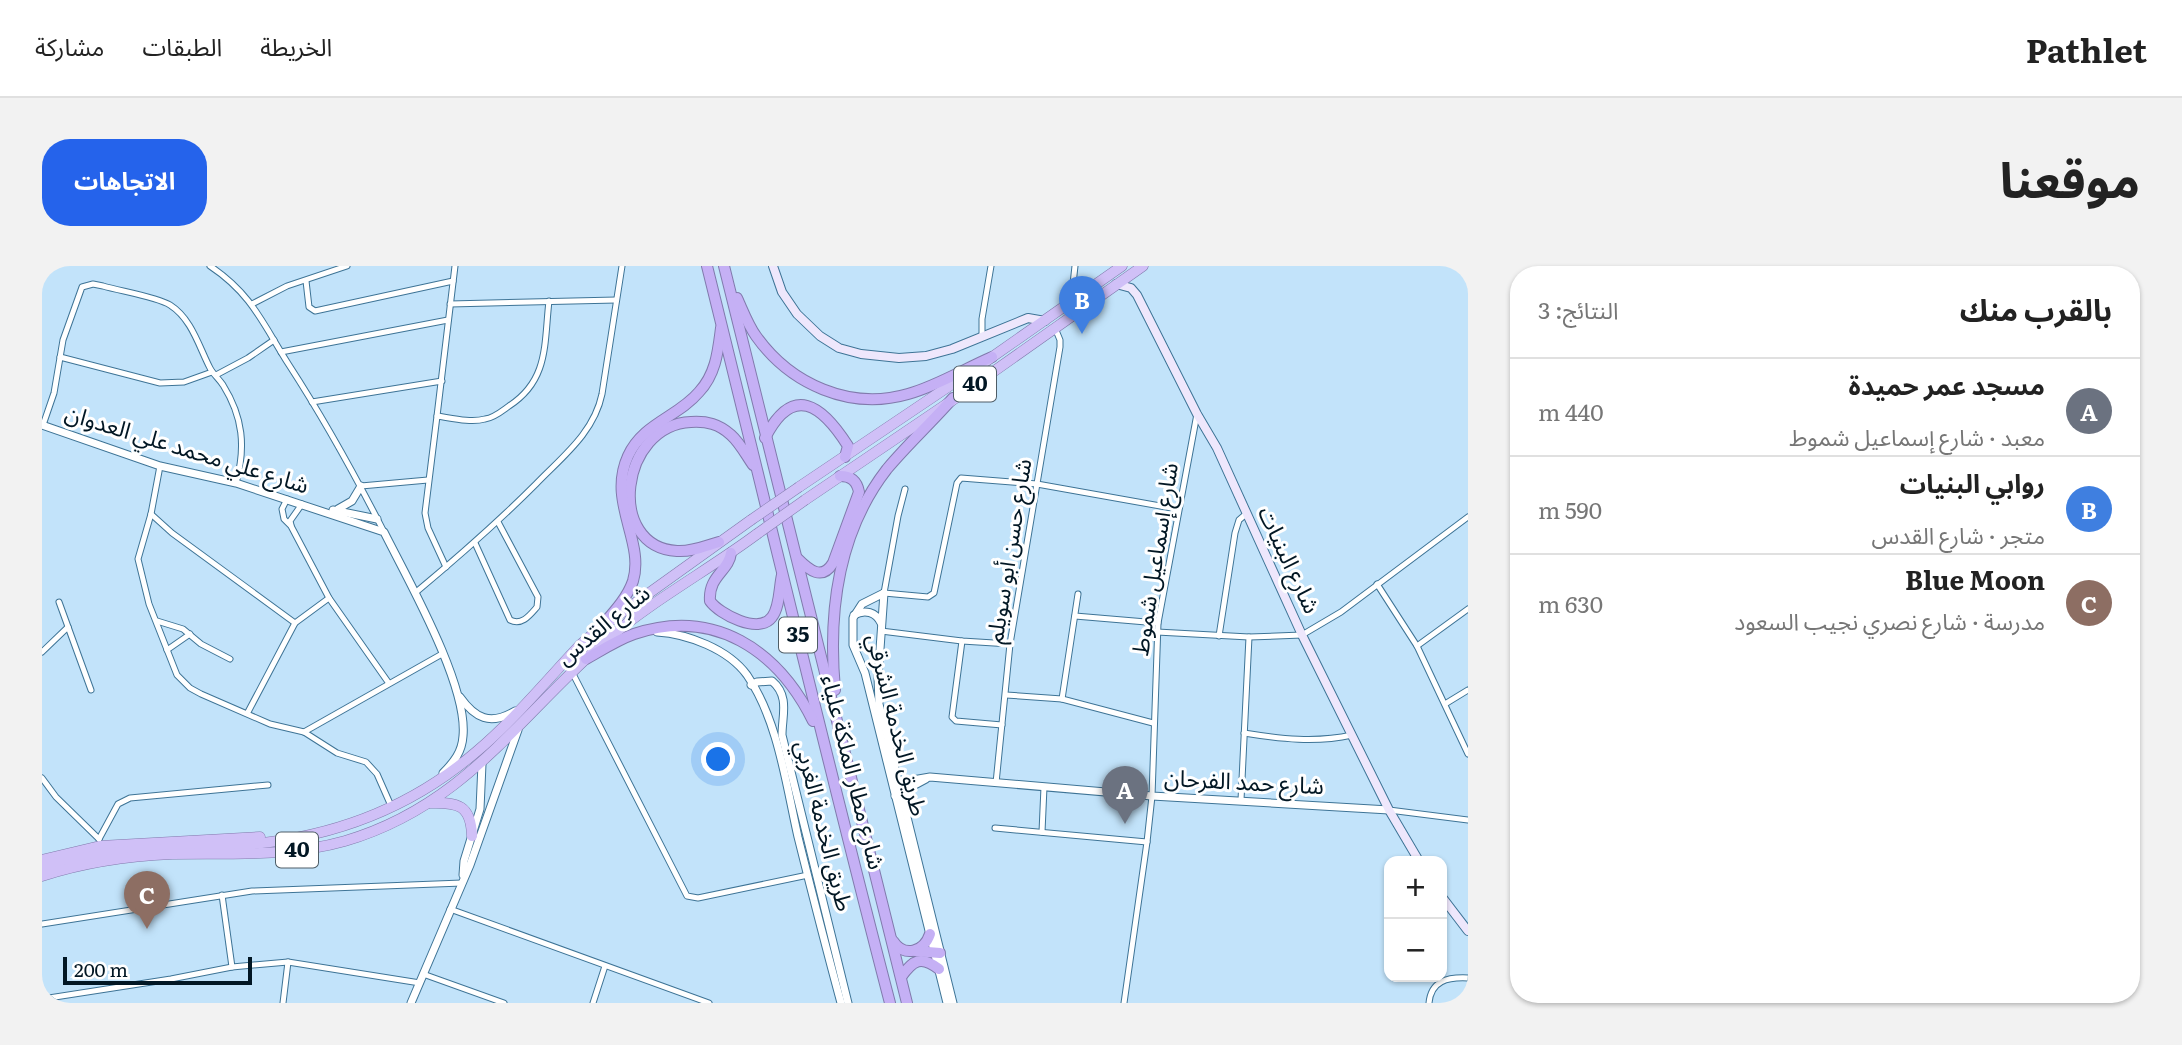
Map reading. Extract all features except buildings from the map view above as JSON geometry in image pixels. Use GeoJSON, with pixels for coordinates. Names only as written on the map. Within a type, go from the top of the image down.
{"type":"FeatureCollection","features":[{"type":"Feature","properties":{"kind":"highway","name":"شارع مطار الملكة علياء"},"geometry":{"type":"LineString","coordinates":[[707,266],[821,737],[890,1003]]}},
{"type":"Feature","properties":{"kind":"highway","name":"شارع القدس"},"geometry":{"type":"LineString","coordinates":[[42,867],[125,850],[278,841],[355,824],[393,808],[476,753],[573,653],[600,629],[719,542],[1122,266]]}},
{"type":"Feature","properties":{"kind":"highway","name":"شارع القدس"},"geometry":{"type":"LineString","coordinates":[[42,876],[89,863],[133,856],[286,851],[344,841],[378,829],[429,803],[482,764],[572,672],[617,632],[1143,266]]}},
{"type":"Feature","properties":{"kind":"highway","name":"شارع مطار الملكة علياء"},"geometry":{"type":"LineString","coordinates":[[725,271],[907,1003]]}},
{"type":"Feature","properties":{"kind":"highway"},"geometry":{"type":"LineString","coordinates":[[725,271],[751,328],[780,365],[802,381],[830,392],[863,398],[906,395],[992,357]]}},
{"type":"Feature","properties":{"kind":"highway"},"geometry":{"type":"LineString","coordinates":[[600,629],[628,591],[635,570],[621,481],[628,455],[647,430],[700,392],[716,360],[722,325]]}},
{"type":"Feature","properties":{"kind":"highway"},"geometry":{"type":"LineString","coordinates":[[839,734],[832,647],[833,611],[849,541],[866,503],[885,472],[953,398]]}},
{"type":"Feature","properties":{"kind":"highway"},"geometry":{"type":"LineString","coordinates":[[765,438],[780,415],[802,404],[822,414],[835,427],[848,446],[845,457]]}},
{"type":"Feature","properties":{"kind":"highway"},"geometry":{"type":"LineString","coordinates":[[719,542],[692,550],[675,551],[659,547],[642,533],[634,517],[629,494],[631,477],[641,453],[656,435],[673,425],[706,422],[716,424],[730,434],[757,471]]}},
{"type":"Feature","properties":{"kind":"highway"},"geometry":{"type":"LineString","coordinates":[[797,559],[813,572],[819,573],[825,572],[833,563],[859,492],[855,482],[846,476],[840,476]]}},
{"type":"Feature","properties":{"kind":"highway"},"geometry":{"type":"LineString","coordinates":[[731,553],[730,559],[712,581],[710,600],[721,612],[742,621],[762,624],[772,618],[782,572]]}},
{"type":"Feature","properties":{"kind":"highway"},"geometry":{"type":"LineString","coordinates":[[586,659],[623,638],[667,627],[696,628],[728,636],[758,650],[784,673],[821,737]]}},
{"type":"Feature","properties":{"kind":"highway"},"geometry":{"type":"LineString","coordinates":[[476,753],[482,764]]}},
{"type":"Feature","properties":{"kind":"highway"},"geometry":{"type":"LineString","coordinates":[[429,803],[451,803],[463,809],[470,819],[472,836]]}},
{"type":"Feature","properties":{"kind":"highway"},"geometry":{"type":"LineString","coordinates":[[339,827],[337,836],[344,841]]}},
{"type":"Feature","properties":{"kind":"highway"},"geometry":{"type":"LineString","coordinates":[[42,860],[99,842],[237,837],[265,837],[278,841]]}},
{"type":"Feature","properties":{"kind":"highway"},"geometry":{"type":"LineString","coordinates":[[913,951],[924,945],[930,934]]}},
{"type":"Feature","properties":{"kind":"highway"},"geometry":{"type":"LineString","coordinates":[[890,936],[897,947],[938,953]]}},
{"type":"Feature","properties":{"kind":"highway"},"geometry":{"type":"LineString","coordinates":[[901,977],[909,966],[919,961],[929,962],[939,969]]}},
{"type":"Feature","properties":{"kind":"main road"},"geometry":{"type":"LineString","coordinates":[[774,266],[782,292],[789,304],[820,336],[839,348],[878,357],[913,357],[952,349],[1028,318],[1045,321]]}},
{"type":"Feature","properties":{"kind":"main road","name":"شارع البنيات"},"geometry":{"type":"LineString","coordinates":[[1116,284],[1134,291],[1217,448],[1302,635],[1389,810],[1416,856]]}},
{"type":"Feature","properties":{"kind":"main road"},"geometry":{"type":"LineString","coordinates":[[1154,330],[1164,324]]}},
{"type":"Feature","properties":{"kind":"main road"},"geometry":{"type":"LineString","coordinates":[[1447,904],[1468,931]]}},
{"type":"Feature","properties":{"kind":"street"},"geometry":{"type":"LineString","coordinates":[[210,266],[239,288],[252,304],[312,402],[384,532],[442,654],[462,714],[462,742],[456,758],[435,782]]}},
{"type":"Feature","properties":{"kind":"street"},"geometry":{"type":"LineString","coordinates":[[252,304],[331,269],[348,266]]}},
{"type":"Feature","properties":{"kind":"street"},"geometry":{"type":"LineString","coordinates":[[446,567],[425,520],[455,266]]}},
{"type":"Feature","properties":{"kind":"street"},"geometry":{"type":"LineString","coordinates":[[415,593],[498,522],[578,441],[591,422],[599,406],[622,266]]}},
{"type":"Feature","properties":{"kind":"street"},"geometry":{"type":"LineString","coordinates":[[982,336],[982,319],[991,266]]}},
{"type":"Feature","properties":{"kind":"street"},"geometry":{"type":"LineString","coordinates":[[1075,266],[1073,284],[1078,297]]}},
{"type":"Feature","properties":{"kind":"street"},"geometry":{"type":"LineString","coordinates":[[306,281],[309,307],[315,311],[453,281]]}},
{"type":"Feature","properties":{"kind":"street"},"geometry":{"type":"LineString","coordinates":[[42,425],[54,393],[63,340],[82,287],[93,284],[168,304],[195,335],[235,409],[243,433],[241,464],[236,483]]}},
{"type":"Feature","properties":{"kind":"street"},"geometry":{"type":"LineString","coordinates":[[450,304],[616,300]]}},
{"type":"Feature","properties":{"kind":"street"},"geometry":{"type":"LineString","coordinates":[[437,416],[486,419],[512,404],[530,388],[538,376],[542,360],[549,301]]}},
{"type":"Feature","properties":{"kind":"street"},"geometry":{"type":"LineString","coordinates":[[281,352],[448,320]]}},
{"type":"Feature","properties":{"kind":"street","name":"شارع حسن أبو سويلم"},"geometry":{"type":"LineString","coordinates":[[996,783],[1010,644],[1060,346],[1055,328]]}},
{"type":"Feature","properties":{"kind":"street"},"geometry":{"type":"LineString","coordinates":[[60,357],[160,383],[177,384],[214,374],[248,358],[274,340]]}},
{"type":"Feature","properties":{"kind":"street"},"geometry":{"type":"LineString","coordinates":[[312,402],[442,381]]}},
{"type":"Feature","properties":{"kind":"street","name":"شارع إسماعيل شموط"},"geometry":{"type":"LineString","coordinates":[[1124,1003],[1152,796],[1158,623],[1177,509],[1197,414]]}},
{"type":"Feature","properties":{"kind":"street","name":"شارع علي محمد علي العدوان"},"geometry":{"type":"LineString","coordinates":[[42,425],[160,466],[236,483],[384,532]]}},
{"type":"Feature","properties":{"kind":"street"},"geometry":{"type":"LineString","coordinates":[[160,466],[151,514],[138,559],[145,590],[177,675],[190,688],[271,724],[304,732],[323,747],[361,760],[377,774],[393,808]]}},
{"type":"Feature","properties":{"kind":"street"},"geometry":{"type":"LineString","coordinates":[[905,489],[884,593],[928,597],[934,593],[958,480],[966,477],[1037,485],[1177,509]]}},
{"type":"Feature","properties":{"kind":"street"},"geometry":{"type":"LineString","coordinates":[[360,486],[428,480]]}},
{"type":"Feature","properties":{"kind":"street"},"geometry":{"type":"LineString","coordinates":[[334,510],[344,508],[352,501],[360,486]]}},
{"type":"Feature","properties":{"kind":"street"},"geometry":{"type":"LineString","coordinates":[[287,499],[282,512],[284,519],[291,526],[329,598],[388,682]]}},
{"type":"Feature","properties":{"kind":"street"},"geometry":{"type":"LineString","coordinates":[[291,526],[290,521],[302,503]]}},
{"type":"Feature","properties":{"kind":"street","name":"شارع علي محمد علي العدوان"},"geometry":{"type":"LineString","coordinates":[[322,510],[377,519]]}},
{"type":"Feature","properties":{"kind":"street"},"geometry":{"type":"LineString","coordinates":[[151,514],[172,533],[295,623]]}},
{"type":"Feature","properties":{"kind":"street"},"geometry":{"type":"LineString","coordinates":[[1219,636],[1235,533],[1239,520],[1246,514]]}},
{"type":"Feature","properties":{"kind":"street"},"geometry":{"type":"LineString","coordinates":[[1157,632],[1249,637],[1302,635],[1341,612],[1468,517]]}},
{"type":"Feature","properties":{"kind":"street"},"geometry":{"type":"LineString","coordinates":[[475,543],[510,620],[524,620],[537,607],[538,597],[498,522]]}},
{"type":"Feature","properties":{"kind":"street"},"geometry":{"type":"LineString","coordinates":[[1377,584],[1417,646],[1468,754]]}},
{"type":"Feature","properties":{"kind":"street","name":"طريق الخدمة الشرقي"},"geometry":{"type":"LineString","coordinates":[[884,593],[862,604],[855,615],[853,645],[864,668],[899,792],[938,953],[953,1003]]}},
{"type":"Feature","properties":{"kind":"street","name":"طريق الخدمة الشرقي"},"geometry":{"type":"LineString","coordinates":[[884,593],[878,694],[930,934],[938,953],[947,1003]]}},
{"type":"Feature","properties":{"kind":"street"},"geometry":{"type":"LineString","coordinates":[[1062,699],[1078,594]]}},
{"type":"Feature","properties":{"kind":"street"},"geometry":{"type":"LineString","coordinates":[[248,712],[295,623],[329,598]]}},
{"type":"Feature","properties":{"kind":"street"},"geometry":{"type":"LineString","coordinates":[[59,602],[91,690]]}},
{"type":"Feature","properties":{"kind":"street"},"geometry":{"type":"LineString","coordinates":[[1417,646],[1468,609]]}},
{"type":"Feature","properties":{"kind":"street"},"geometry":{"type":"LineString","coordinates":[[855,615],[863,611],[873,613],[881,627],[961,641],[1010,644]]}},
{"type":"Feature","properties":{"kind":"street"},"geometry":{"type":"LineString","coordinates":[[1075,616],[1158,623]]}},
{"type":"Feature","properties":{"kind":"street"},"geometry":{"type":"LineString","coordinates":[[157,621],[183,629],[201,644],[230,659]]}},
{"type":"Feature","properties":{"kind":"street"},"geometry":{"type":"LineString","coordinates":[[42,652],[68,627]]}},
{"type":"Feature","properties":{"kind":"street","name":"طريق الخدمة الغربي"},"geometry":{"type":"LineString","coordinates":[[647,631],[676,634],[711,647],[747,675],[769,724],[790,786],[848,1003]]}},
{"type":"Feature","properties":{"kind":"street"},"geometry":{"type":"LineString","coordinates":[[167,650],[190,634]]}},
{"type":"Feature","properties":{"kind":"street"},"geometry":{"type":"LineString","coordinates":[[1241,800],[1249,637]]}},
{"type":"Feature","properties":{"kind":"street"},"geometry":{"type":"LineString","coordinates":[[961,641],[952,717],[956,721],[1002,725]]}},
{"type":"Feature","properties":{"kind":"street"},"geometry":{"type":"LineString","coordinates":[[857,656],[869,658],[879,652]]}},
{"type":"Feature","properties":{"kind":"street"},"geometry":{"type":"LineString","coordinates":[[304,732],[388,682],[442,654]]}},
{"type":"Feature","properties":{"kind":"street"},"geometry":{"type":"LineString","coordinates":[[572,672],[687,896],[698,898],[807,875]]}},
{"type":"Feature","properties":{"kind":"street","name":"طريق الخدمة الغربي"},"geometry":{"type":"LineString","coordinates":[[751,685],[772,681],[780,691],[785,711],[782,735],[807,875],[841,1003]]}},
{"type":"Feature","properties":{"kind":"street"},"geometry":{"type":"LineString","coordinates":[[1445,705],[1468,690]]}},
{"type":"Feature","properties":{"kind":"street"},"geometry":{"type":"LineString","coordinates":[[456,691],[471,711],[484,718],[502,718],[524,705]]}},
{"type":"Feature","properties":{"kind":"street"},"geometry":{"type":"LineString","coordinates":[[1006,695],[1062,699],[1153,723]]}},
{"type":"Feature","properties":{"kind":"street"},"geometry":{"type":"LineString","coordinates":[[411,1003],[462,881],[518,729]]}},
{"type":"Feature","properties":{"kind":"street"},"geometry":{"type":"LineString","coordinates":[[1244,733],[1317,740],[1352,735]]}},
{"type":"Feature","properties":{"kind":"street"},"geometry":{"type":"LineString","coordinates":[[462,881],[464,861],[480,809],[482,764]]}},
{"type":"Feature","properties":{"kind":"street","name":"شارع حمد الفرحان"},"geometry":{"type":"LineString","coordinates":[[899,792],[930,777],[1152,796],[1389,810]]}},
{"type":"Feature","properties":{"kind":"street"},"geometry":{"type":"LineString","coordinates":[[42,778],[56,797],[99,842],[118,804],[130,798],[268,785]]}},
{"type":"Feature","properties":{"kind":"street"},"geometry":{"type":"LineString","coordinates":[[1042,832],[1044,788]]}},
{"type":"Feature","properties":{"kind":"street"},"geometry":{"type":"LineString","coordinates":[[1389,810],[1468,820]]}},
{"type":"Feature","properties":{"kind":"street"},"geometry":{"type":"LineString","coordinates":[[995,828],[1147,842]]}},
{"type":"Feature","properties":{"kind":"street"},"geometry":{"type":"LineString","coordinates":[[42,924],[222,895],[462,881]]}},
{"type":"Feature","properties":{"kind":"street"},"geometry":{"type":"LineString","coordinates":[[222,895],[232,967]]}},
{"type":"Feature","properties":{"kind":"street"},"geometry":{"type":"LineString","coordinates":[[450,909],[709,1003]]}},
{"type":"Feature","properties":{"kind":"street"},"geometry":{"type":"LineString","coordinates":[[283,1003],[288,962]]}},
{"type":"Feature","properties":{"kind":"street"},"geometry":{"type":"LineString","coordinates":[[42,999],[232,967],[288,962],[420,983]]}},
{"type":"Feature","properties":{"kind":"street"},"geometry":{"type":"LineString","coordinates":[[593,1003],[605,966]]}},
{"type":"Feature","properties":{"kind":"street"},"geometry":{"type":"LineString","coordinates":[[1429,1003],[1430,992],[1436,984],[1466,978],[1468,969]]}},
{"type":"Feature","properties":{"kind":"street"},"geometry":{"type":"LineString","coordinates":[[423,974],[504,1003]]}},
{"type":"Feature","properties":{"kind":"place","name":"روابي البنيات"},"geometry":{"type":"Point","coordinates":[1082,334]}},
{"type":"Feature","properties":{"kind":"place","name":"مسجد عمر حميدة"},"geometry":{"type":"Point","coordinates":[1125,824]}},
{"type":"Feature","properties":{"kind":"place","name":"Blue Moon"},"geometry":{"type":"Point","coordinates":[147,929]}}]}
